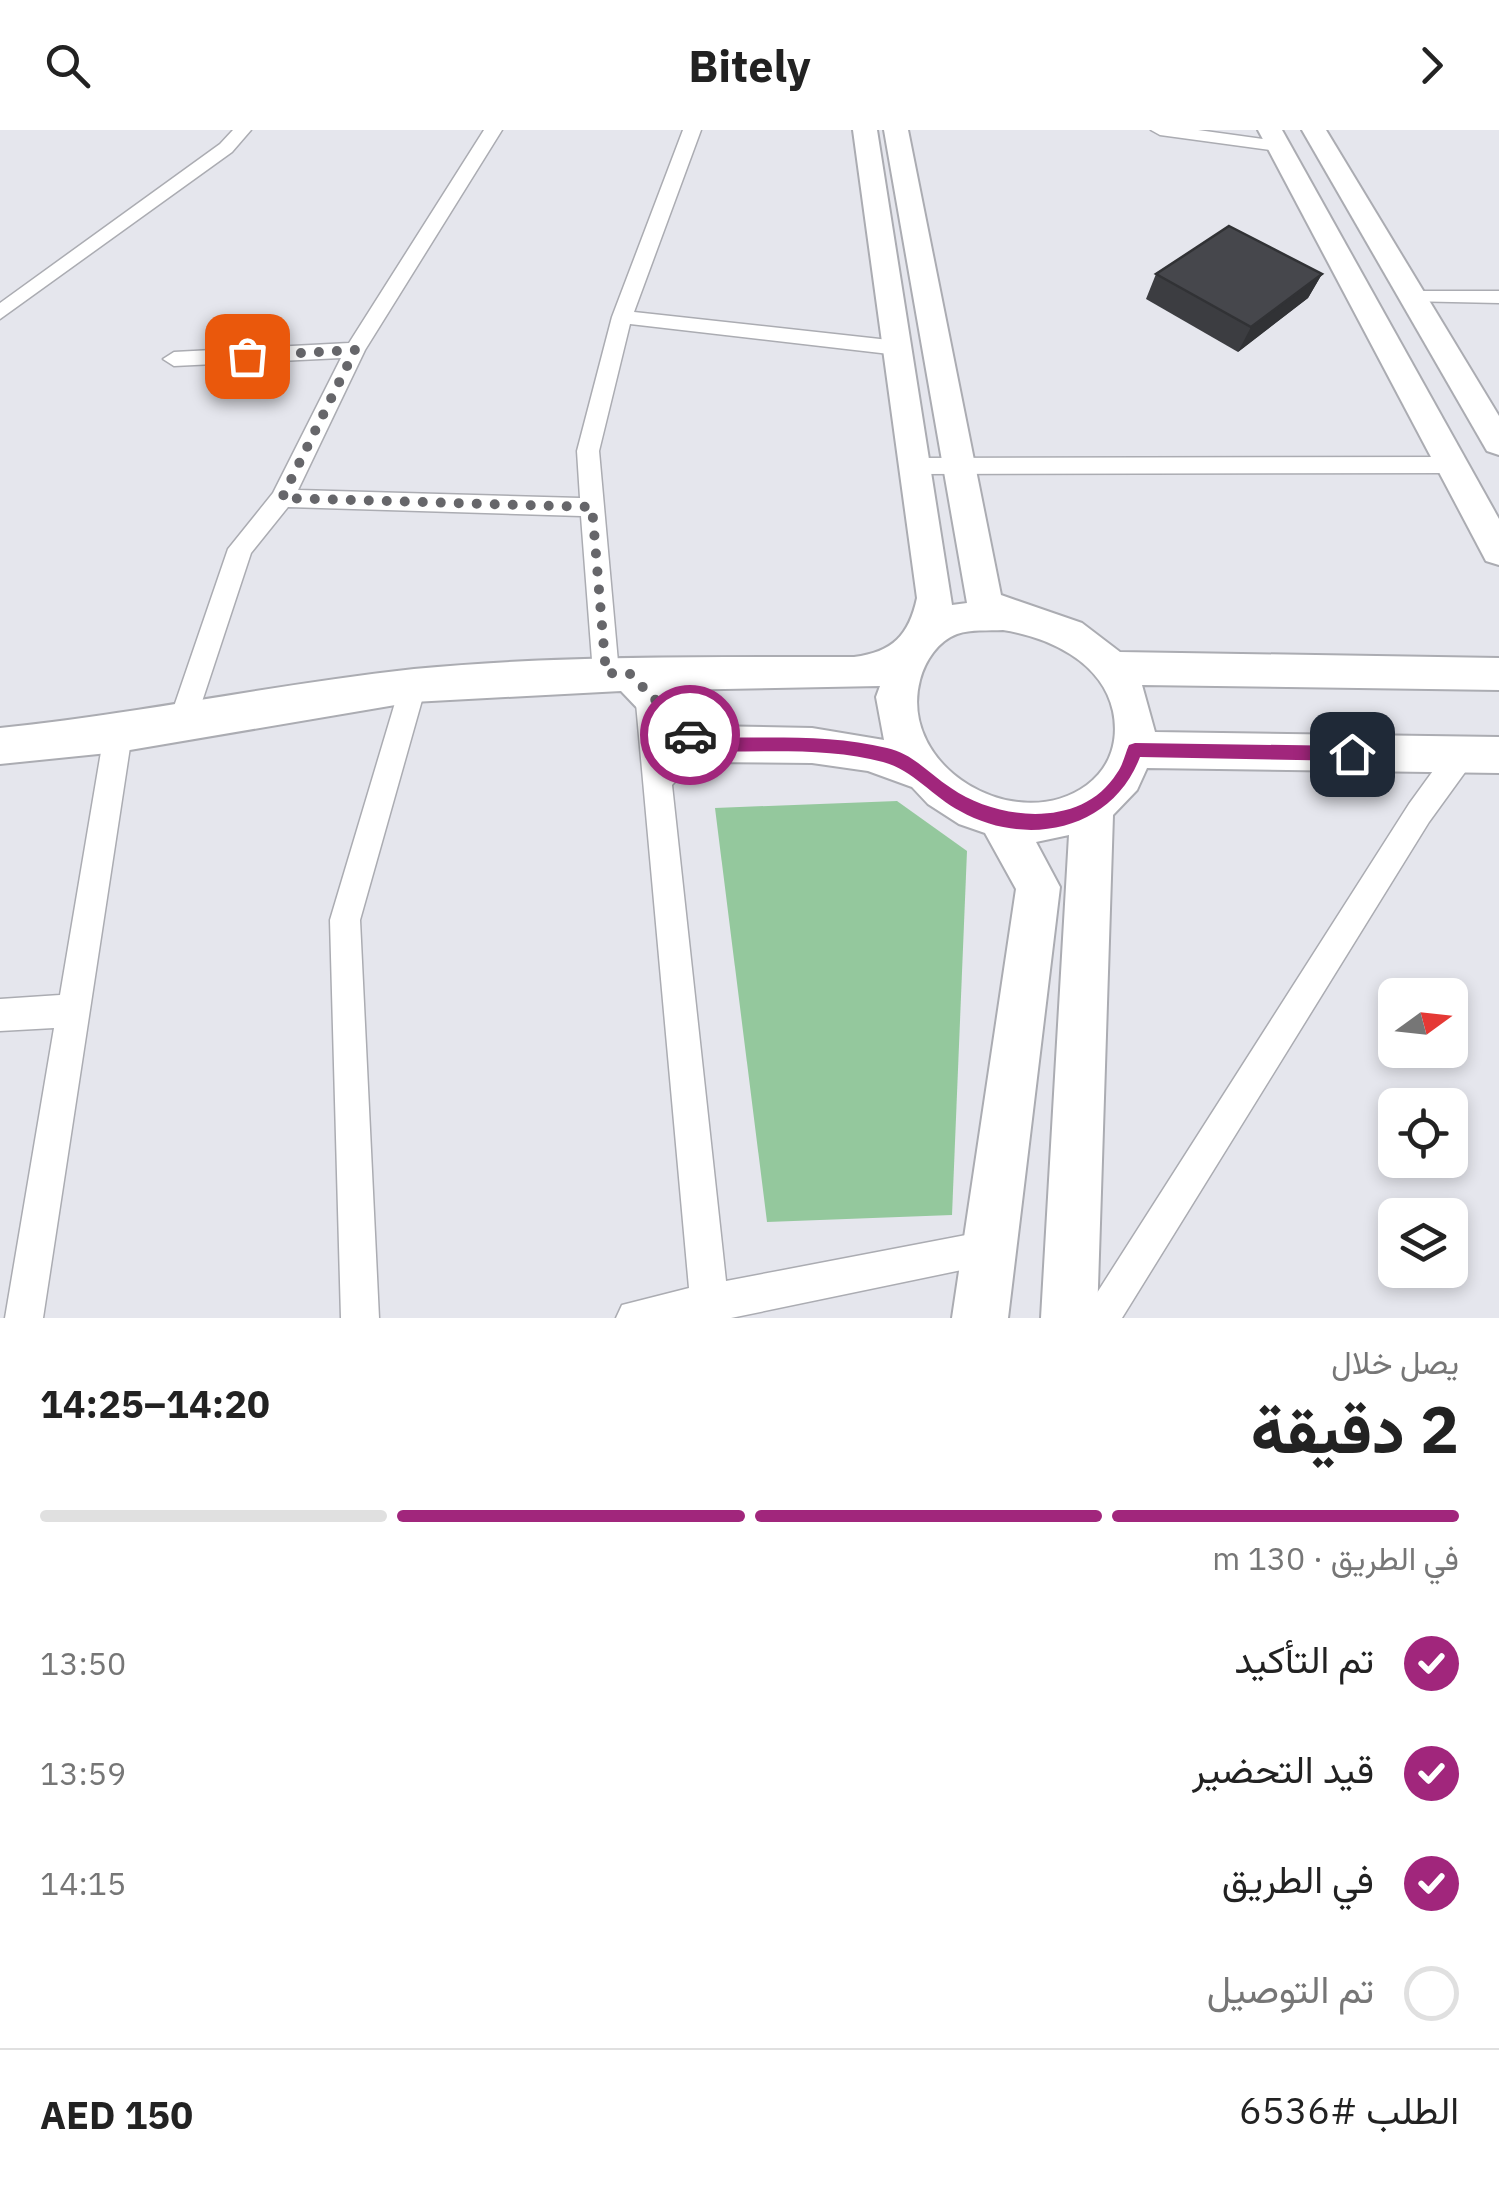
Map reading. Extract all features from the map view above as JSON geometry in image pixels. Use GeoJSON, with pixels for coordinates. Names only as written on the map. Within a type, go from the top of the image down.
{"type":"FeatureCollection","features":[{"type":"Feature","properties":{"kind":"street"},"geometry":{"type":"LineString","coordinates":[[0,313],[226,148],[242,130]]}},
{"type":"Feature","properties":{"kind":"street"},"geometry":{"type":"LineString","coordinates":[[182,724],[240,549],[282,498],[355,350],[494,130]]}},
{"type":"Feature","properties":{"kind":"street"},"geometry":{"type":"LineString","coordinates":[[692,130],[622,318],[588,450],[592,507],[628,680],[657,780],[710,1306]]}},
{"type":"Feature","properties":{"kind":"street"},"geometry":{"type":"LineString","coordinates":[[865,130],[935,598],[919,644],[897,680],[893,710],[902,742],[921,772],[942,792],[1000,819],[1038,822],[1073,817],[1092,807],[1124,778],[1135,750],[1135,722],[1127,694],[1110,668],[1060,629],[1003,615],[986,604],[956,466],[896,130]]}},
{"type":"Feature","properties":{"kind":"street"},"geometry":{"type":"LineString","coordinates":[[1160,130],[1274,138],[1499,551]]}},
{"type":"Feature","properties":{"kind":"street"},"geometry":{"type":"LineString","coordinates":[[1314,130],[1499,443]]}},
{"type":"Feature","properties":{"kind":"street"},"geometry":{"type":"LineString","coordinates":[[1412,297],[1499,297]]}},
{"type":"Feature","properties":{"kind":"street"},"geometry":{"type":"LineString","coordinates":[[622,318],[898,348]]}},
{"type":"Feature","properties":{"kind":"street"},"geometry":{"type":"LineString","coordinates":[[174,359],[355,350]]}},
{"type":"Feature","properties":{"kind":"street"},"geometry":{"type":"LineString","coordinates":[[917,466],[1452,465]]}},
{"type":"Feature","properties":{"kind":"street"},"geometry":{"type":"LineString","coordinates":[[282,498],[592,507]]}},
{"type":"Feature","properties":{"kind":"street"},"geometry":{"type":"LineString","coordinates":[[0,746],[118,734],[412,686],[878,670],[948,622],[1003,615]]}},
{"type":"Feature","properties":{"kind":"street"},"geometry":{"type":"LineString","coordinates":[[1110,668],[1499,674]]}},
{"type":"Feature","properties":{"kind":"street"},"geometry":{"type":"LineString","coordinates":[[628,680],[698,744],[855,749],[888,755],[921,772]]}},
{"type":"Feature","properties":{"kind":"street"},"geometry":{"type":"LineString","coordinates":[[360,1318],[345,920],[412,686]]}},
{"type":"Feature","properties":{"kind":"street"},"geometry":{"type":"LineString","coordinates":[[24,1318],[118,734]]}},
{"type":"Feature","properties":{"kind":"street"},"geometry":{"type":"LineString","coordinates":[[657,780],[698,744]]}},
{"type":"Feature","properties":{"kind":"street"},"geometry":{"type":"LineString","coordinates":[[1135,750],[1480,755]]}},
{"type":"Feature","properties":{"kind":"street"},"geometry":{"type":"LineString","coordinates":[[1100,1318],[1420,813],[1480,755]]}},
{"type":"Feature","properties":{"kind":"street"},"geometry":{"type":"LineString","coordinates":[[1070,1318],[1092,807]]}},
{"type":"Feature","properties":{"kind":"street"},"geometry":{"type":"LineString","coordinates":[[980,1318],[1038,887],[1000,819]]}},
{"type":"Feature","properties":{"kind":"street"},"geometry":{"type":"LineString","coordinates":[[0,1015],[74,1010]]}},
{"type":"Feature","properties":{"kind":"street"},"geometry":{"type":"LineString","coordinates":[[635,1318],[992,1248]]}},
{"type":"Feature","properties":{"kind":"green space"},"geometry":{"type":"Polygon","coordinates":[[[897,801],[967,851],[952,1215],[767,1222],[715,808],[897,801]]]}},
{"type":"Feature","properties":{"kind":"building"},"geometry":{"type":"Polygon","coordinates":[[[1229,226],[1322,274],[1251,327],[1156,274],[1229,226]]]}},
{"type":"Feature","properties":{"kind":"way so far"},"geometry":{"type":"LineString","coordinates":[[247,356],[355,350],[282,498],[592,507],[606,673],[630,674],[690,735]]}},
{"type":"Feature","properties":{"kind":"route"},"geometry":{"type":"LineString","coordinates":[[690,735],[698,744],[855,749],[888,755],[921,772],[942,792],[970,808],[1000,819],[1038,822],[1073,817],[1103,801],[1124,778],[1135,750],[1352,754]]}}]}
